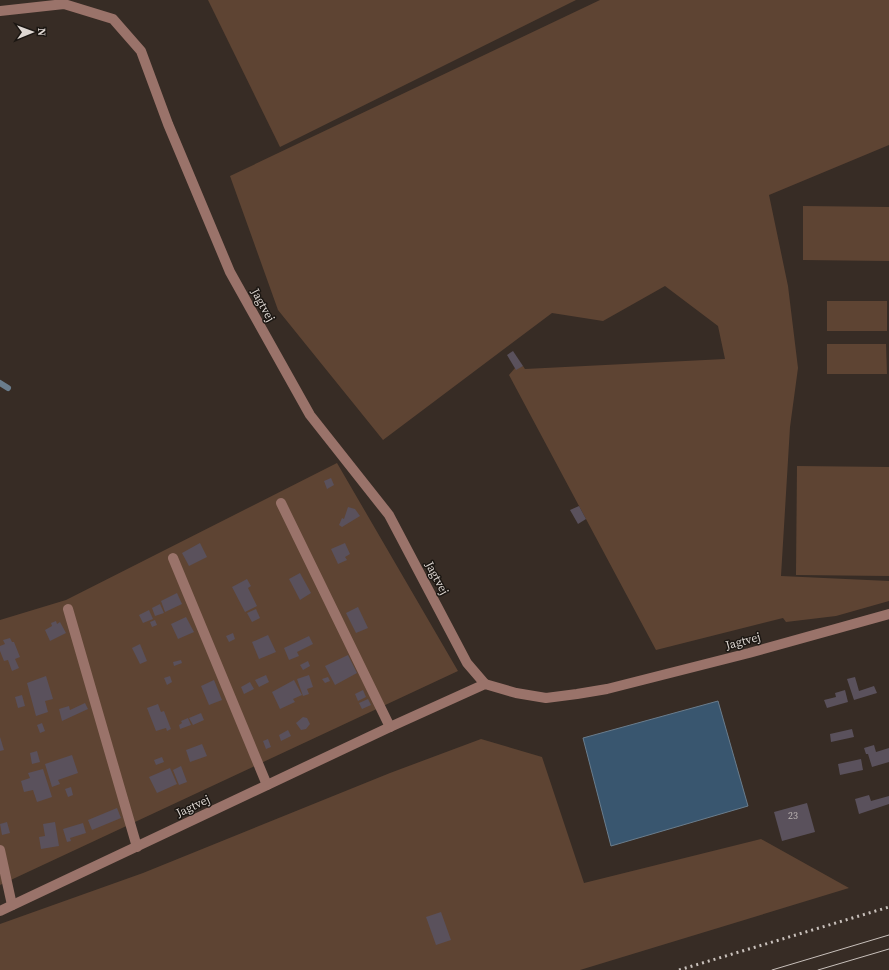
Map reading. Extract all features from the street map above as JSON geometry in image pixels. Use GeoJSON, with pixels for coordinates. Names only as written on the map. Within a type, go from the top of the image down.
{"type":"FeatureCollection","features":[{"type":"Feature","properties":{"kind":"street","name":"Jagtvej"},"geometry":{"type":"LineString","coordinates":[[0,11],[64,4],[113,19],[140,51],[168,124],[230,272],[310,415],[389,515],[467,663],[485,684],[516,693],[546,698],[607,689],[749,653],[889,614]]}},
{"type":"Feature","properties":{"kind":"street"},"geometry":{"type":"LineString","coordinates":[[281,503],[390,727]]}},
{"type":"Feature","properties":{"kind":"street"},"geometry":{"type":"LineString","coordinates":[[174,558],[267,785]]}},
{"type":"Feature","properties":{"kind":"street"},"geometry":{"type":"LineString","coordinates":[[68,609],[137,847]]}},
{"type":"Feature","properties":{"kind":"street","name":"Jagtvej"},"geometry":{"type":"LineString","coordinates":[[0,911],[390,727],[485,684]]}},
{"type":"Feature","properties":{"kind":"street"},"geometry":{"type":"LineString","coordinates":[[0,850],[12,905]]}},
{"type":"Feature","properties":{"kind":"shaded area"},"geometry":{"type":"Polygon","coordinates":[[[208,0],[576,0],[280,147],[208,0]]]}},
{"type":"Feature","properties":{"kind":"shaded area"},"geometry":{"type":"Polygon","coordinates":[[[600,0],[889,0],[889,145],[769,195],[788,286],[798,368],[790,427],[781,576],[889,581],[889,601],[836,616],[786,622],[783,618],[656,650],[509,375],[515,368],[523,366],[525,369],[725,359],[718,326],[665,286],[603,321],[552,313],[383,440],[278,310],[230,176],[600,0]]]}},
{"type":"Feature","properties":{"kind":"shaded area"},"geometry":{"type":"Polygon","coordinates":[[[803,206],[889,207],[889,261],[803,260],[803,206]]]}},
{"type":"Feature","properties":{"kind":"shaded area"},"geometry":{"type":"Polygon","coordinates":[[[827,301],[887,301],[887,331],[827,331],[827,301]]]}},
{"type":"Feature","properties":{"kind":"shaded area"},"geometry":{"type":"Polygon","coordinates":[[[827,344],[886,344],[887,374],[827,374],[827,344]]]}},
{"type":"Feature","properties":{"kind":"shaded area"},"geometry":{"type":"Polygon","coordinates":[[[337,463],[458,671],[0,885],[0,620],[66,600],[337,463]]]}},
{"type":"Feature","properties":{"kind":"shaded area"},"geometry":{"type":"Polygon","coordinates":[[[797,466],[889,467],[889,576],[796,575],[797,466]]]}},
{"type":"Feature","properties":{"kind":"shaded area"},"geometry":{"type":"Polygon","coordinates":[[[481,739],[542,757],[584,883],[761,839],[849,888],[580,970],[0,970],[0,924],[143,873],[390,773],[481,739]]]}},
{"type":"Feature","properties":{"kind":"water"},"geometry":{"type":"Polygon","coordinates":[[[718,701],[748,806],[611,846],[583,738],[718,701]]]}},
{"type":"Feature","properties":{"kind":"building"},"geometry":{"type":"Polygon","coordinates":[[[513,351],[523,366],[516,370],[507,355],[513,351]]]}},
{"type":"Feature","properties":{"kind":"building"},"geometry":{"type":"Polygon","coordinates":[[[331,478],[334,485],[327,489],[324,481],[331,478]]]}},
{"type":"Feature","properties":{"kind":"building"},"geometry":{"type":"Polygon","coordinates":[[[579,506],[586,519],[578,524],[570,510],[579,506]]]}},
{"type":"Feature","properties":{"kind":"building"},"geometry":{"type":"Polygon","coordinates":[[[348,507],[355,509],[360,516],[342,527],[339,525],[342,518],[344,519],[348,507]]]}},
{"type":"Feature","properties":{"kind":"building"},"geometry":{"type":"Polygon","coordinates":[[[200,543],[207,557],[189,566],[182,553],[200,543]]]}},
{"type":"Feature","properties":{"kind":"building"},"geometry":{"type":"Polygon","coordinates":[[[345,543],[350,554],[345,557],[347,560],[338,564],[331,549],[345,543]]]}},
{"type":"Feature","properties":{"kind":"building"},"geometry":{"type":"Polygon","coordinates":[[[300,573],[311,593],[300,600],[289,579],[300,573]]]}},
{"type":"Feature","properties":{"kind":"building"},"geometry":{"type":"Polygon","coordinates":[[[247,579],[251,586],[248,588],[257,606],[245,612],[232,587],[247,579]]]}},
{"type":"Feature","properties":{"kind":"building"},"geometry":{"type":"Polygon","coordinates":[[[177,593],[182,604],[165,612],[161,601],[177,593]]]}},
{"type":"Feature","properties":{"kind":"building"},"geometry":{"type":"Polygon","coordinates":[[[160,604],[164,613],[155,616],[152,608],[160,604]]]}},
{"type":"Feature","properties":{"kind":"building"},"geometry":{"type":"Polygon","coordinates":[[[358,607],[368,628],[356,633],[346,613],[358,607]]]}},
{"type":"Feature","properties":{"kind":"building"},"geometry":{"type":"Polygon","coordinates":[[[256,609],[260,618],[252,622],[247,613],[256,609]]]}},
{"type":"Feature","properties":{"kind":"building"},"geometry":{"type":"Polygon","coordinates":[[[149,610],[153,619],[143,623],[139,615],[149,610]]]}},
{"type":"Feature","properties":{"kind":"building"},"geometry":{"type":"Polygon","coordinates":[[[186,617],[194,632],[178,639],[171,624],[186,617]]]}},
{"type":"Feature","properties":{"kind":"building"},"geometry":{"type":"Polygon","coordinates":[[[155,620],[157,625],[152,627],[150,622],[155,620]]]}},
{"type":"Feature","properties":{"kind":"building"},"geometry":{"type":"Polygon","coordinates":[[[56,621],[57,624],[60,622],[66,633],[50,641],[45,630],[52,626],[51,623],[56,621]]]}},
{"type":"Feature","properties":{"kind":"building"},"geometry":{"type":"Polygon","coordinates":[[[233,633],[235,639],[229,642],[226,636],[233,633]]]}},
{"type":"Feature","properties":{"kind":"building"},"geometry":{"type":"Polygon","coordinates":[[[268,635],[276,652],[259,659],[252,642],[268,635]]]}},
{"type":"Feature","properties":{"kind":"building"},"geometry":{"type":"Polygon","coordinates":[[[309,636],[313,644],[297,652],[299,656],[289,660],[284,648],[309,636]]]}},
{"type":"Feature","properties":{"kind":"building"},"geometry":{"type":"Polygon","coordinates":[[[10,638],[12,642],[14,642],[20,657],[15,659],[19,668],[12,671],[8,660],[4,661],[0,651],[0,646],[5,644],[3,640],[10,638]]]}},
{"type":"Feature","properties":{"kind":"building"},"geometry":{"type":"Polygon","coordinates":[[[140,644],[147,661],[140,664],[132,648],[140,644]]]}},
{"type":"Feature","properties":{"kind":"building"},"geometry":{"type":"Polygon","coordinates":[[[348,655],[357,673],[335,685],[325,666],[348,655]]]}},
{"type":"Feature","properties":{"kind":"building"},"geometry":{"type":"Polygon","coordinates":[[[181,660],[182,663],[174,666],[173,662],[181,660]]]}},
{"type":"Feature","properties":{"kind":"building"},"geometry":{"type":"Polygon","coordinates":[[[308,661],[310,666],[303,670],[300,665],[308,661]]]}},
{"type":"Feature","properties":{"kind":"building"},"geometry":{"type":"Polygon","coordinates":[[[266,675],[269,682],[259,687],[255,680],[266,675]]]}},
{"type":"Feature","properties":{"kind":"building"},"geometry":{"type":"Polygon","coordinates":[[[309,675],[313,687],[307,689],[309,694],[303,696],[297,679],[309,675]]]}},
{"type":"Feature","properties":{"kind":"building"},"geometry":{"type":"Polygon","coordinates":[[[46,676],[53,699],[45,701],[48,712],[36,716],[27,683],[46,676]]]}},
{"type":"Feature","properties":{"kind":"building"},"geometry":{"type":"Polygon","coordinates":[[[170,676],[172,682],[167,685],[164,678],[170,676]]]}},
{"type":"Feature","properties":{"kind":"building"},"geometry":{"type":"Polygon","coordinates":[[[328,677],[330,681],[325,683],[322,679],[328,677]]]}},
{"type":"Feature","properties":{"kind":"building"},"geometry":{"type":"Polygon","coordinates":[[[855,677],[859,691],[874,686],[877,693],[854,700],[847,679],[855,677]]]}},
{"type":"Feature","properties":{"kind":"building"},"geometry":{"type":"Polygon","coordinates":[[[214,680],[222,700],[209,705],[201,686],[214,680]]]}},
{"type":"Feature","properties":{"kind":"building"},"geometry":{"type":"Polygon","coordinates":[[[294,680],[302,695],[293,699],[295,702],[280,709],[272,692],[294,680]]]}},
{"type":"Feature","properties":{"kind":"building"},"geometry":{"type":"Polygon","coordinates":[[[250,682],[254,689],[244,694],[241,687],[250,682]]]}},
{"type":"Feature","properties":{"kind":"building"},"geometry":{"type":"Polygon","coordinates":[[[363,690],[366,697],[358,701],[355,694],[363,690]]]}},
{"type":"Feature","properties":{"kind":"building"},"geometry":{"type":"Polygon","coordinates":[[[845,690],[848,702],[827,708],[824,700],[836,697],[835,693],[845,690]]]}},
{"type":"Feature","properties":{"kind":"building"},"geometry":{"type":"Polygon","coordinates":[[[22,695],[25,706],[18,708],[15,697],[22,695]]]}},
{"type":"Feature","properties":{"kind":"building"},"geometry":{"type":"Polygon","coordinates":[[[368,699],[371,705],[362,709],[359,703],[368,699]]]}},
{"type":"Feature","properties":{"kind":"building"},"geometry":{"type":"Polygon","coordinates":[[[85,703],[88,709],[62,721],[59,709],[69,706],[70,710],[85,703]]]}},
{"type":"Feature","properties":{"kind":"building"},"geometry":{"type":"Polygon","coordinates":[[[158,704],[161,712],[164,711],[171,729],[167,731],[166,728],[156,731],[147,708],[158,704]]]}},
{"type":"Feature","properties":{"kind":"building"},"geometry":{"type":"Polygon","coordinates":[[[201,713],[204,720],[193,725],[189,718],[201,713]]]}},
{"type":"Feature","properties":{"kind":"building"},"geometry":{"type":"Polygon","coordinates":[[[303,717],[307,718],[310,724],[306,729],[301,730],[296,723],[303,717]]]}},
{"type":"Feature","properties":{"kind":"building"},"geometry":{"type":"Polygon","coordinates":[[[188,718],[191,725],[180,729],[179,725],[182,723],[181,721],[188,718]]]}},
{"type":"Feature","properties":{"kind":"building"},"geometry":{"type":"Polygon","coordinates":[[[42,723],[45,731],[40,733],[37,725],[42,723]]]}},
{"type":"Feature","properties":{"kind":"building"},"geometry":{"type":"Polygon","coordinates":[[[852,729],[854,737],[831,742],[830,734],[852,729]]]}},
{"type":"Feature","properties":{"kind":"building"},"geometry":{"type":"Polygon","coordinates":[[[288,730],[291,736],[281,741],[279,735],[288,730]]]}},
{"type":"Feature","properties":{"kind":"building"},"geometry":{"type":"Polygon","coordinates":[[[0,737],[4,750],[0,751],[0,737]]]}},
{"type":"Feature","properties":{"kind":"building"},"geometry":{"type":"Polygon","coordinates":[[[268,739],[271,747],[266,749],[263,741],[268,739]]]}},
{"type":"Feature","properties":{"kind":"building"},"geometry":{"type":"Polygon","coordinates":[[[202,744],[207,756],[190,762],[186,750],[202,744]]]}},
{"type":"Feature","properties":{"kind":"building"},"geometry":{"type":"Polygon","coordinates":[[[874,745],[876,752],[889,748],[889,762],[872,767],[868,754],[866,754],[864,748],[874,745]]]}},
{"type":"Feature","properties":{"kind":"building"},"geometry":{"type":"Polygon","coordinates":[[[37,751],[40,762],[32,764],[30,753],[37,751]]]}},
{"type":"Feature","properties":{"kind":"building"},"geometry":{"type":"Polygon","coordinates":[[[72,755],[78,773],[58,780],[60,784],[52,787],[45,764],[72,755]]]}},
{"type":"Feature","properties":{"kind":"building"},"geometry":{"type":"Polygon","coordinates":[[[162,757],[164,762],[156,765],[154,760],[162,757]]]}},
{"type":"Feature","properties":{"kind":"building"},"geometry":{"type":"Polygon","coordinates":[[[861,759],[863,770],[840,775],[838,764],[861,759]]]}},
{"type":"Feature","properties":{"kind":"building"},"geometry":{"type":"Polygon","coordinates":[[[181,766],[187,782],[179,785],[173,770],[181,766]]]}},
{"type":"Feature","properties":{"kind":"building"},"geometry":{"type":"Polygon","coordinates":[[[170,768],[177,784],[157,793],[149,777],[170,768]]]}},
{"type":"Feature","properties":{"kind":"building"},"geometry":{"type":"Polygon","coordinates":[[[43,769],[52,797],[37,802],[33,790],[24,792],[21,781],[30,778],[28,773],[43,769]]]}},
{"type":"Feature","properties":{"kind":"building"},"geometry":{"type":"Polygon","coordinates":[[[71,787],[73,795],[68,797],[65,789],[71,787]]]}},
{"type":"Feature","properties":{"kind":"building"},"geometry":{"type":"Polygon","coordinates":[[[869,795],[871,801],[889,796],[889,804],[859,814],[855,799],[869,795]]]}},
{"type":"Feature","properties":{"kind":"building"},"geometry":{"type":"Polygon","coordinates":[[[807,803],[815,832],[782,841],[774,812],[807,803]]]}},
{"type":"Feature","properties":{"kind":"building"},"geometry":{"type":"Polygon","coordinates":[[[117,808],[121,818],[92,830],[88,820],[117,808]]]}},
{"type":"Feature","properties":{"kind":"building"},"geometry":{"type":"Polygon","coordinates":[[[7,822],[10,833],[2,835],[0,824],[7,822]]]}},
{"type":"Feature","properties":{"kind":"building"},"geometry":{"type":"Polygon","coordinates":[[[55,822],[59,846],[41,849],[39,837],[45,836],[43,824],[55,822]]]}},
{"type":"Feature","properties":{"kind":"building"},"geometry":{"type":"Polygon","coordinates":[[[83,823],[86,833],[70,838],[71,841],[67,842],[63,829],[83,823]]]}},
{"type":"Feature","properties":{"kind":"building"},"geometry":{"type":"Polygon","coordinates":[[[441,912],[451,940],[436,945],[426,917],[441,912]]]}},
{"type":"Feature","properties":{"kind":"waterway"},"geometry":{"type":"LineString","coordinates":[[0,383],[8,388]]}},
{"type":"Feature","properties":{"kind":"tram line"},"geometry":{"type":"LineString","coordinates":[[772,970],[889,935]]}},
{"type":"Feature","properties":{"kind":"tram line"},"geometry":{"type":"LineString","coordinates":[[818,970],[889,949]]}},
{"type":"Feature","properties":{"kind":"railway"},"geometry":{"type":"LineString","coordinates":[[679,970],[889,907]]}}]}
